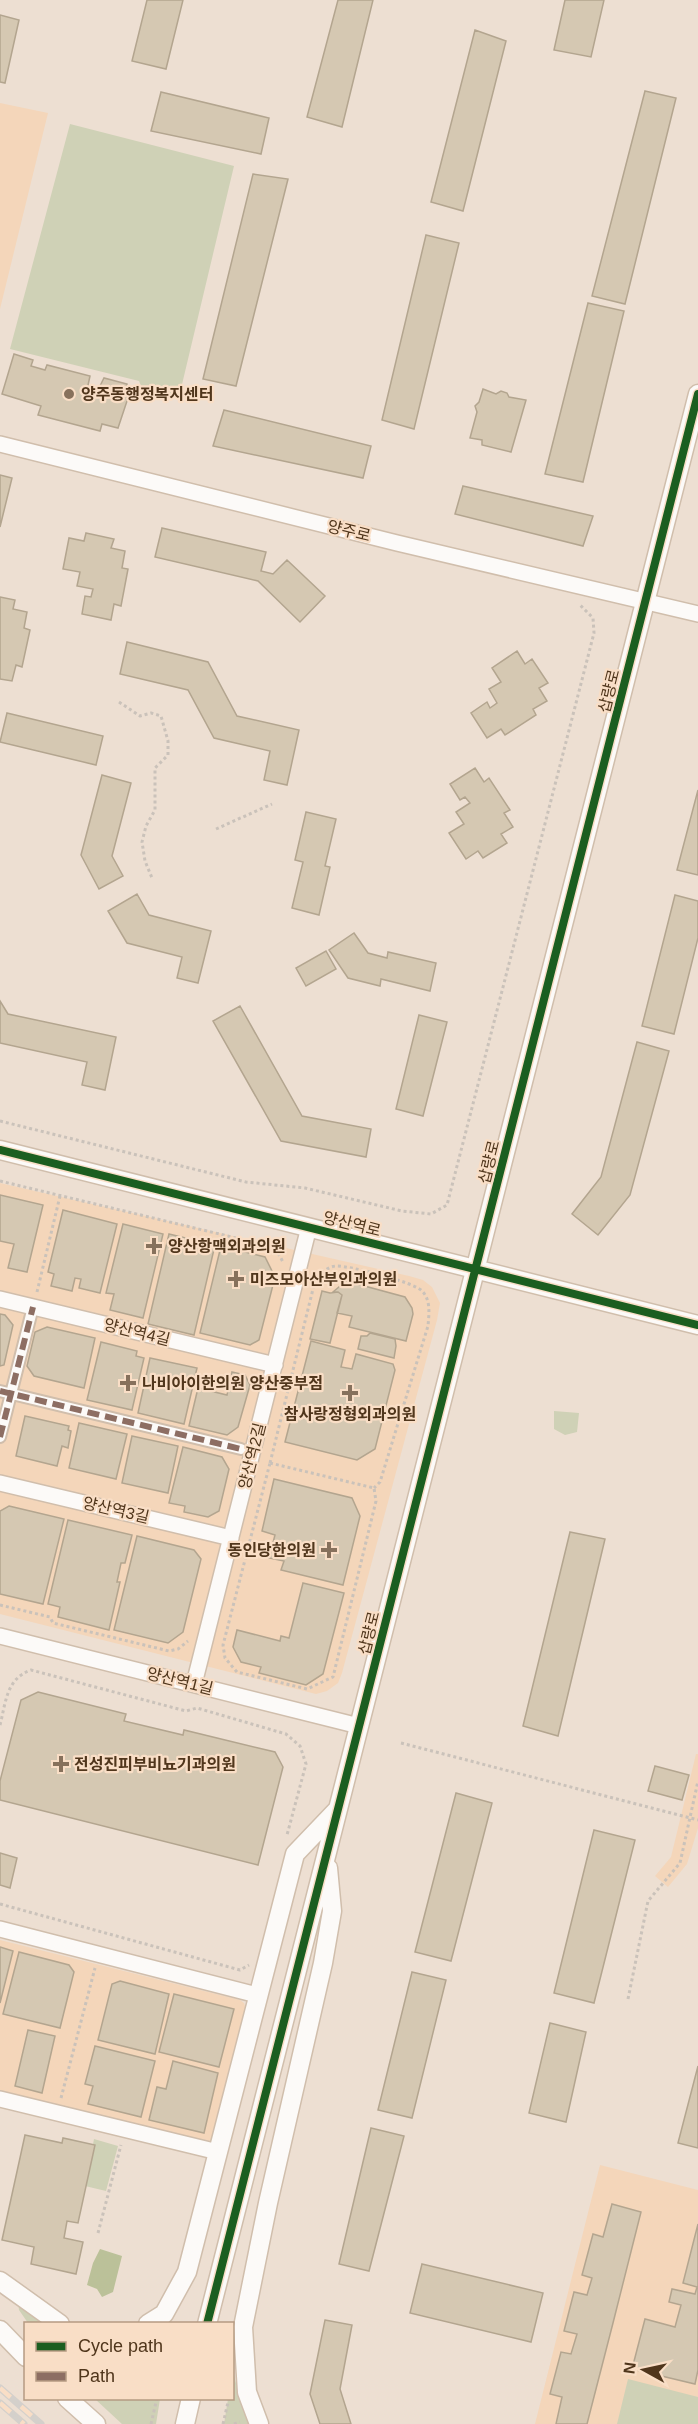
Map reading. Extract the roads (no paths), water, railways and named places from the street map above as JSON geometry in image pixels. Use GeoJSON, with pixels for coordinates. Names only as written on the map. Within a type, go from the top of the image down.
{"type":"FeatureCollection","features":[{"type":"Feature","properties":{"kind":"street","name":"삽량로"},"geometry":{"type":"LineString","coordinates":[[208,2322],[698,394]]}},
{"type":"Feature","properties":{"kind":"street","name":"양주로"},"geometry":{"type":"LineString","coordinates":[[0,444],[416,548],[698,614]]}},
{"type":"Feature","properties":{"kind":"street","name":"양산역로"},"geometry":{"type":"LineString","coordinates":[[0,1150],[698,1325]]}},
{"type":"Feature","properties":{"kind":"street","name":"양산역2길"},"geometry":{"type":"LineString","coordinates":[[194,1684],[309,1227]]}},
{"type":"Feature","properties":{"kind":"street","name":"양산역4길"},"geometry":{"type":"LineString","coordinates":[[0,1299],[34,1303],[275,1365]]}},
{"type":"Feature","properties":{"kind":"street"},"geometry":{"type":"LineString","coordinates":[[0,1437],[6,1392],[34,1303]]}},
{"type":"Feature","properties":{"kind":"street"},"geometry":{"type":"LineString","coordinates":[[6,1392],[241,1449]]}},
{"type":"Feature","properties":{"kind":"street","name":"양산역3길"},"geometry":{"type":"LineString","coordinates":[[0,1483],[231,1538]]}},
{"type":"Feature","properties":{"kind":"street","name":"양산역1길"},"geometry":{"type":"LineString","coordinates":[[0,1636],[360,1726]]}},
{"type":"Feature","properties":{"kind":"street"},"geometry":{"type":"LineString","coordinates":[[151,2322],[164,2314],[187,2272],[295,1854],[338,1809]]}},
{"type":"Feature","properties":{"kind":"street"},"geometry":{"type":"LineString","coordinates":[[259,2424],[247,2392],[243,2327],[268,2203],[323,1963],[332,1911],[326,1856]]}},
{"type":"Feature","properties":{"kind":"street"},"geometry":{"type":"LineString","coordinates":[[0,1929],[258,1995]]}},
{"type":"Feature","properties":{"kind":"street"},"geometry":{"type":"LineString","coordinates":[[0,2099],[218,2152]]}},
{"type":"Feature","properties":{"kind":"street"},"geometry":{"type":"LineString","coordinates":[[0,2281],[57,2322]]}},
{"type":"Feature","properties":{"kind":"street"},"geometry":{"type":"LineString","coordinates":[[0,2330],[24,2355]]}},
{"type":"Feature","properties":{"kind":"street"},"geometry":{"type":"LineString","coordinates":[[69,2400],[96,2424]]}},
{"type":"Feature","properties":{"kind":"street"},"geometry":{"type":"LineString","coordinates":[[185,2424],[191,2400]]}},
{"type":"Feature","properties":{"kind":"railway"},"geometry":{"type":"LineString","coordinates":[[0,2388],[41,2424]]}},
{"type":"Feature","properties":{"kind":"railway"},"geometry":{"type":"LineString","coordinates":[[0,2403],[24,2424]]}},
{"type":"Feature","properties":{"kind":"place","name":"양주동행정복지센터"},"geometry":{"type":"Point","coordinates":[69,394]}},
{"type":"Feature","properties":{"kind":"place","name":"양산항맥외과의원"},"geometry":{"type":"Point","coordinates":[154,1246]}},
{"type":"Feature","properties":{"kind":"place","name":"미즈모아산부인과의원"},"geometry":{"type":"Point","coordinates":[236,1279]}},
{"type":"Feature","properties":{"kind":"place","name":"나비아이한의원 양산중부점"},"geometry":{"type":"Point","coordinates":[128,1383]}},
{"type":"Feature","properties":{"kind":"place","name":"참사랑정형외과의원"},"geometry":{"type":"Point","coordinates":[350,1393]}},
{"type":"Feature","properties":{"kind":"place","name":"동인당한의원"},"geometry":{"type":"Point","coordinates":[329,1550]}},
{"type":"Feature","properties":{"kind":"place","name":"전성진피부비뇨기과의원"},"geometry":{"type":"Point","coordinates":[61,1764]}}]}
